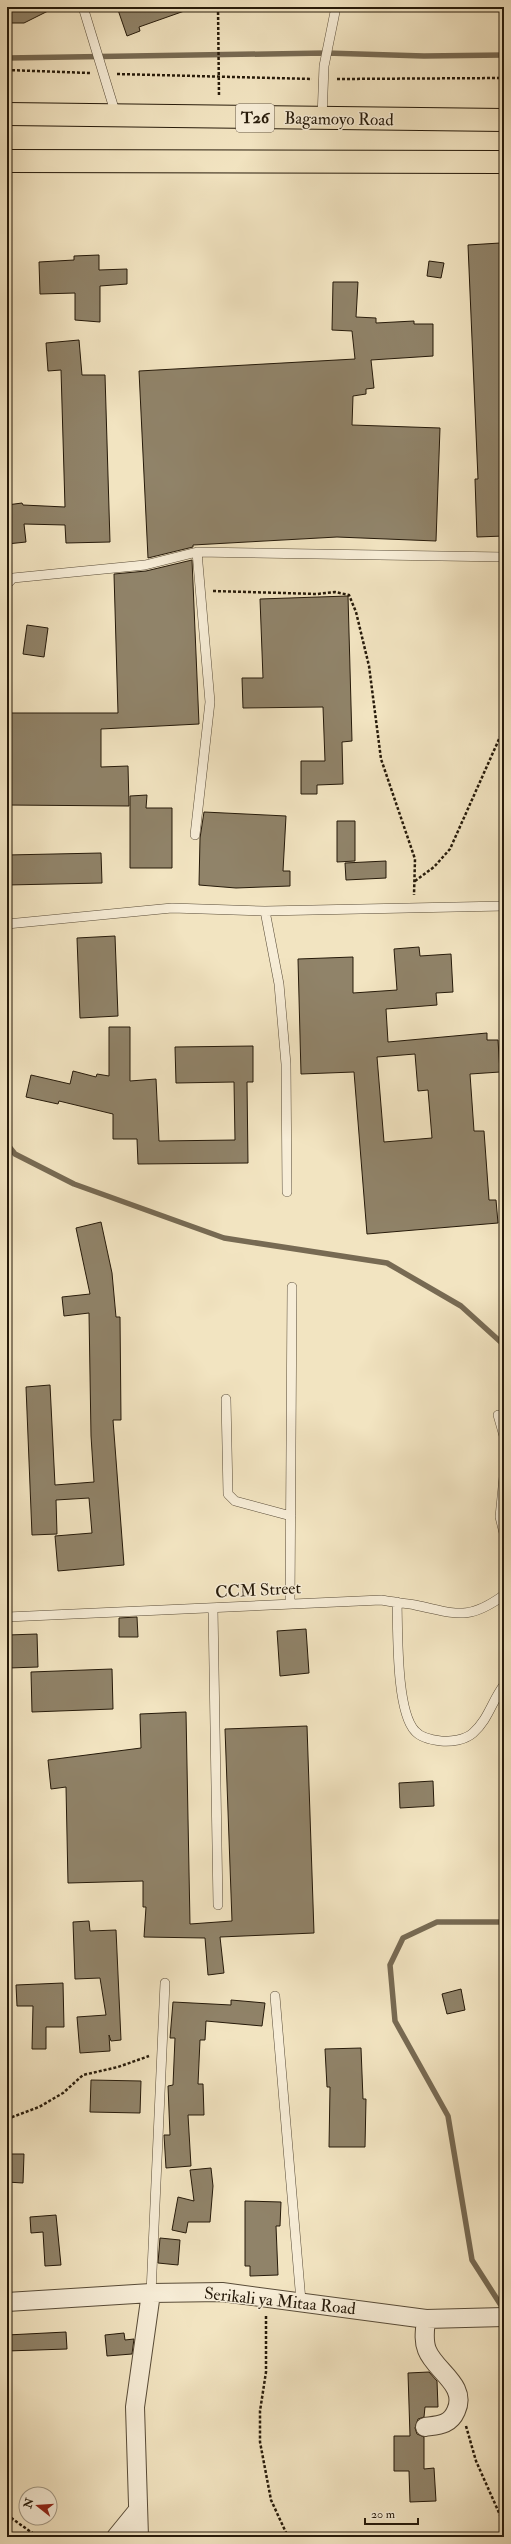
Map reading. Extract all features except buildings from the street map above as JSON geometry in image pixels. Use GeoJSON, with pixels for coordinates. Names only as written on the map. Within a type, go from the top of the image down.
{"type":"FeatureCollection","features":[{"type":"Feature","properties":{"kind":"highway","name":"Bagamoyo Road"},"geometry":{"type":"LineString","coordinates":[[7,114],[220,118],[504,120]]}},
{"type":"Feature","properties":{"kind":"highway"},"geometry":{"type":"LineString","coordinates":[[7,161],[504,162]]}},
{"type":"Feature","properties":{"kind":"street","name":"Serikali ya Mitaa Road"},"geometry":{"type":"LineString","coordinates":[[7,2302],[151,2293],[222,2292],[300,2301],[426,2319],[500,2317]]}},
{"type":"Feature","properties":{"kind":"street"},"geometry":{"type":"LineString","coordinates":[[139,2537],[135,2407],[151,2293]]}},
{"type":"Feature","properties":{"kind":"street"},"geometry":{"type":"LineString","coordinates":[[425,2427],[444,2424],[453,2417],[459,2405],[458,2393],[452,2382],[435,2364],[426,2350],[424,2337],[426,2319]]}},
{"type":"Feature","properties":{"kind":"street"},"geometry":{"type":"LineString","coordinates":[[116,2537],[138,2510]]}},
{"type":"Feature","properties":{"kind":"lane"},"geometry":{"type":"LineString","coordinates":[[83,7],[105,74],[116,116]]}},
{"type":"Feature","properties":{"kind":"lane"},"geometry":{"type":"LineString","coordinates":[[322,118],[322,79],[336,7]]}},
{"type":"Feature","properties":{"kind":"lane"},"geometry":{"type":"LineString","coordinates":[[9,580],[145,566],[197,552],[504,558]]}},
{"type":"Feature","properties":{"kind":"lane"},"geometry":{"type":"LineString","coordinates":[[195,835],[210,702],[197,552]]}},
{"type":"Feature","properties":{"kind":"lane"},"geometry":{"type":"LineString","coordinates":[[7,924],[172,908],[266,911],[504,906]]}},
{"type":"Feature","properties":{"kind":"lane"},"geometry":{"type":"LineString","coordinates":[[266,911],[279,984],[286,1064],[287,1192]]}},
{"type":"Feature","properties":{"kind":"lane"},"geometry":{"type":"LineString","coordinates":[[290,1604],[292,1287]]}},
{"type":"Feature","properties":{"kind":"lane"},"geometry":{"type":"LineString","coordinates":[[226,1400],[228,1494],[235,1501],[291,1516]]}},
{"type":"Feature","properties":{"kind":"lane"},"geometry":{"type":"LineString","coordinates":[[498,1415],[504,1436]]}},
{"type":"Feature","properties":{"kind":"lane"},"geometry":{"type":"LineString","coordinates":[[504,1477],[500,1517],[504,1534]]}},
{"type":"Feature","properties":{"kind":"lane","name":"CCM Street"},"geometry":{"type":"LineString","coordinates":[[7,1617],[381,1600],[446,1613],[470,1613],[489,1606],[504,1595]]}},
{"type":"Feature","properties":{"kind":"lane"},"geometry":{"type":"LineString","coordinates":[[397,1602],[402,1696],[408,1719],[416,1732],[430,1740],[451,1742],[471,1735],[482,1724],[504,1685]]}},
{"type":"Feature","properties":{"kind":"lane"},"geometry":{"type":"LineString","coordinates":[[213,1608],[218,1905]]}},
{"type":"Feature","properties":{"kind":"lane"},"geometry":{"type":"LineString","coordinates":[[151,2293],[165,1983]]}},
{"type":"Feature","properties":{"kind":"lane"},"geometry":{"type":"LineString","coordinates":[[275,1996],[300,2301]]}},
{"type":"Feature","properties":{"kind":"path"},"geometry":{"type":"LineString","coordinates":[[218,7],[220,118]]}},
{"type":"Feature","properties":{"kind":"path"},"geometry":{"type":"LineString","coordinates":[[7,70],[322,79],[504,78]]}},
{"type":"Feature","properties":{"kind":"path"},"geometry":{"type":"LineString","coordinates":[[201,591],[317,594],[335,592],[349,595],[356,612],[369,666],[381,759],[395,805],[415,859],[413,908]]}},
{"type":"Feature","properties":{"kind":"path"},"geometry":{"type":"LineString","coordinates":[[415,882],[434,867],[450,849],[504,728]]}},
{"type":"Feature","properties":{"kind":"path"},"geometry":{"type":"LineString","coordinates":[[7,2119],[39,2107],[63,2094],[83,2075],[118,2068],[161,2052]]}},
{"type":"Feature","properties":{"kind":"path"},"geometry":{"type":"LineString","coordinates":[[267,2297],[266,2372],[260,2411],[260,2442],[271,2500],[288,2537]]}},
{"type":"Feature","properties":{"kind":"path"},"geometry":{"type":"LineString","coordinates":[[459,2405],[476,2461],[504,2524]]}},
{"type":"Feature","properties":{"kind":"path"},"geometry":{"type":"LineString","coordinates":[[7,2515],[38,2537]]}},
{"type":"Feature","properties":{"kind":"waterway"},"geometry":{"type":"LineString","coordinates":[[7,58],[326,53],[424,56],[504,55]]}},
{"type":"Feature","properties":{"kind":"waterway"},"geometry":{"type":"LineString","coordinates":[[7,1144],[15,1154],[74,1184],[224,1238],[387,1263],[461,1306],[504,1345]]}},
{"type":"Feature","properties":{"kind":"waterway"},"geometry":{"type":"LineString","coordinates":[[504,1922],[437,1922],[403,1938],[390,1965],[395,2021],[448,2116],[472,2260],[504,2310]]}}]}
